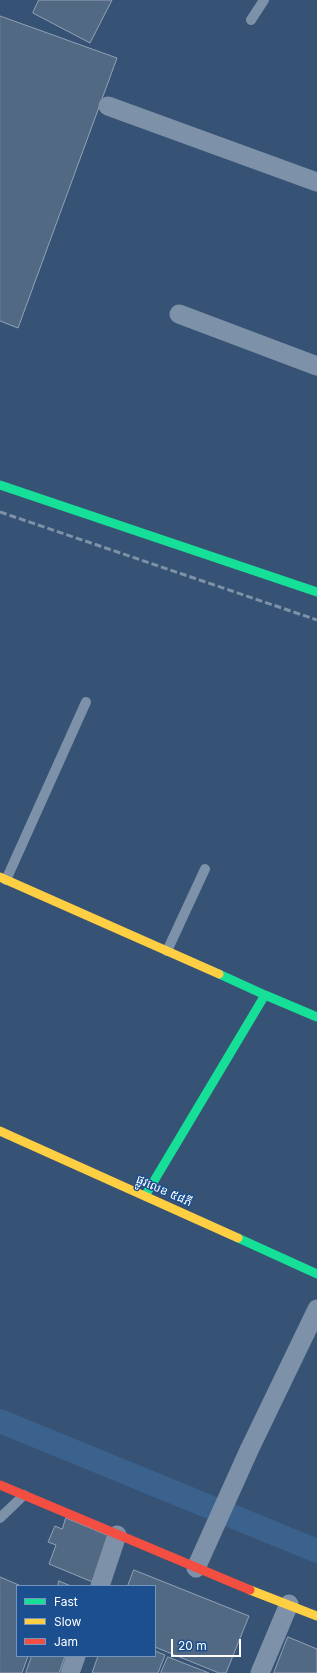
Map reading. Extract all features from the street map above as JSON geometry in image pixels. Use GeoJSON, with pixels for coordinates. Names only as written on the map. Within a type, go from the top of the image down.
{"type":"FeatureCollection","features":[{"type":"Feature","properties":{"kind":"street"},"geometry":{"type":"LineString","coordinates":[[108,106],[317,182]]}},
{"type":"Feature","properties":{"kind":"street"},"geometry":{"type":"LineString","coordinates":[[179,314],[317,366]]}},
{"type":"Feature","properties":{"kind":"street"},"geometry":{"type":"LineString","coordinates":[[0,484],[317,592]]}},
{"type":"Feature","properties":{"kind":"street"},"geometry":{"type":"LineString","coordinates":[[3,879],[317,1017]]}},
{"type":"Feature","properties":{"kind":"street"},"geometry":{"type":"LineString","coordinates":[[145,1196],[265,995]]}},
{"type":"Feature","properties":{"kind":"street","name":"ផ្លូវលេខ ៥៨ភី"},"geometry":{"type":"LineString","coordinates":[[0,1131],[317,1274]]}},
{"type":"Feature","properties":{"kind":"street"},"geometry":{"type":"LineString","coordinates":[[199,1562],[250,1448],[317,1309]]}},
{"type":"Feature","properties":{"kind":"street"},"geometry":{"type":"LineString","coordinates":[[0,1485],[117,1535],[199,1562],[317,1616]]}},
{"type":"Feature","properties":{"kind":"street"},"geometry":{"type":"LineString","coordinates":[[100,1585],[117,1535]]}},
{"type":"Feature","properties":{"kind":"street"},"geometry":{"type":"LineString","coordinates":[[260,1673],[289,1604]]}},
{"type":"Feature","properties":{"kind":"street"},"geometry":{"type":"LineString","coordinates":[[70,1673],[76,1657]]}},
{"type":"Feature","properties":{"kind":"lane"},"geometry":{"type":"LineString","coordinates":[[251,20],[264,0]]}},
{"type":"Feature","properties":{"kind":"lane"},"geometry":{"type":"LineString","coordinates":[[3,879],[86,702]]}},
{"type":"Feature","properties":{"kind":"lane"},"geometry":{"type":"LineString","coordinates":[[167,951],[205,869]]}},
{"type":"Feature","properties":{"kind":"lane"},"geometry":{"type":"LineString","coordinates":[[0,1518],[24,1495]]}},
{"type":"Feature","properties":{"kind":"building"},"geometry":{"type":"Polygon","coordinates":[[[39,0],[112,0],[90,43],[33,13],[39,0]]]}},
{"type":"Feature","properties":{"kind":"building"},"geometry":{"type":"Polygon","coordinates":[[[0,16],[117,58],[18,328],[0,321],[0,16]]]}},
{"type":"Feature","properties":{"kind":"building"},"geometry":{"type":"Polygon","coordinates":[[[66,1518],[114,1538],[95,1583],[49,1564],[56,1545],[48,1542],[55,1526],[62,1529],[66,1518]]]}},
{"type":"Feature","properties":{"kind":"building"},"geometry":{"type":"Polygon","coordinates":[[[134,1570],[249,1616],[226,1673],[219,1673],[156,1647],[156,1585],[128,1585],[134,1570]]]}},
{"type":"Feature","properties":{"kind":"building"},"geometry":{"type":"Polygon","coordinates":[[[0,1577],[19,1585],[16,1585],[16,1657],[28,1657],[22,1673],[0,1673],[0,1577]]]}},
{"type":"Feature","properties":{"kind":"building"},"geometry":{"type":"Polygon","coordinates":[[[59,1581],[69,1585],[58,1585],[59,1581]]]}},
{"type":"Feature","properties":{"kind":"building"},"geometry":{"type":"Polygon","coordinates":[[[288,1637],[317,1649],[317,1673],[274,1673],[288,1637]]]}},
{"type":"Feature","properties":{"kind":"building"},"geometry":{"type":"Polygon","coordinates":[[[156,1651],[165,1655],[158,1673],[92,1673],[98,1657],[156,1657],[156,1651]]]}},
{"type":"Feature","properties":{"kind":"building"},"geometry":{"type":"Polygon","coordinates":[[[32,1657],[65,1657],[59,1673],[26,1673],[32,1657]]]}},
{"type":"Feature","properties":{"kind":"building"},"geometry":{"type":"Polygon","coordinates":[[[168,1657],[209,1673],[161,1673],[168,1657]]]}},
{"type":"Feature","properties":{"kind":"waterway"},"geometry":{"type":"LineString","coordinates":[[0,1421],[317,1551]]}},
{"type":"Feature","properties":{"kind":"railway"},"geometry":{"type":"LineString","coordinates":[[0,512],[317,620]]}},
{"type":"Feature","properties":{"kind":"traffic: fast"},"geometry":{"type":"LineString","coordinates":[[0,485],[317,592]]}},
{"type":"Feature","properties":{"kind":"traffic: fast"},"geometry":{"type":"LineString","coordinates":[[219,974],[265,995]]}},
{"type":"Feature","properties":{"kind":"traffic: fast"},"geometry":{"type":"LineString","coordinates":[[145,1196],[265,995],[317,1017]]}},
{"type":"Feature","properties":{"kind":"traffic: fast"},"geometry":{"type":"LineString","coordinates":[[238,1238],[317,1274]]}},
{"type":"Feature","properties":{"kind":"traffic: slow"},"geometry":{"type":"LineString","coordinates":[[0,877],[219,974]]}},
{"type":"Feature","properties":{"kind":"traffic: slow"},"geometry":{"type":"LineString","coordinates":[[0,1131],[238,1238]]}},
{"type":"Feature","properties":{"kind":"traffic: slow"},"geometry":{"type":"LineString","coordinates":[[250,1590],[317,1616]]}},
{"type":"Feature","properties":{"kind":"traffic: jam"},"geometry":{"type":"LineString","coordinates":[[0,1485],[250,1590]]}}]}
